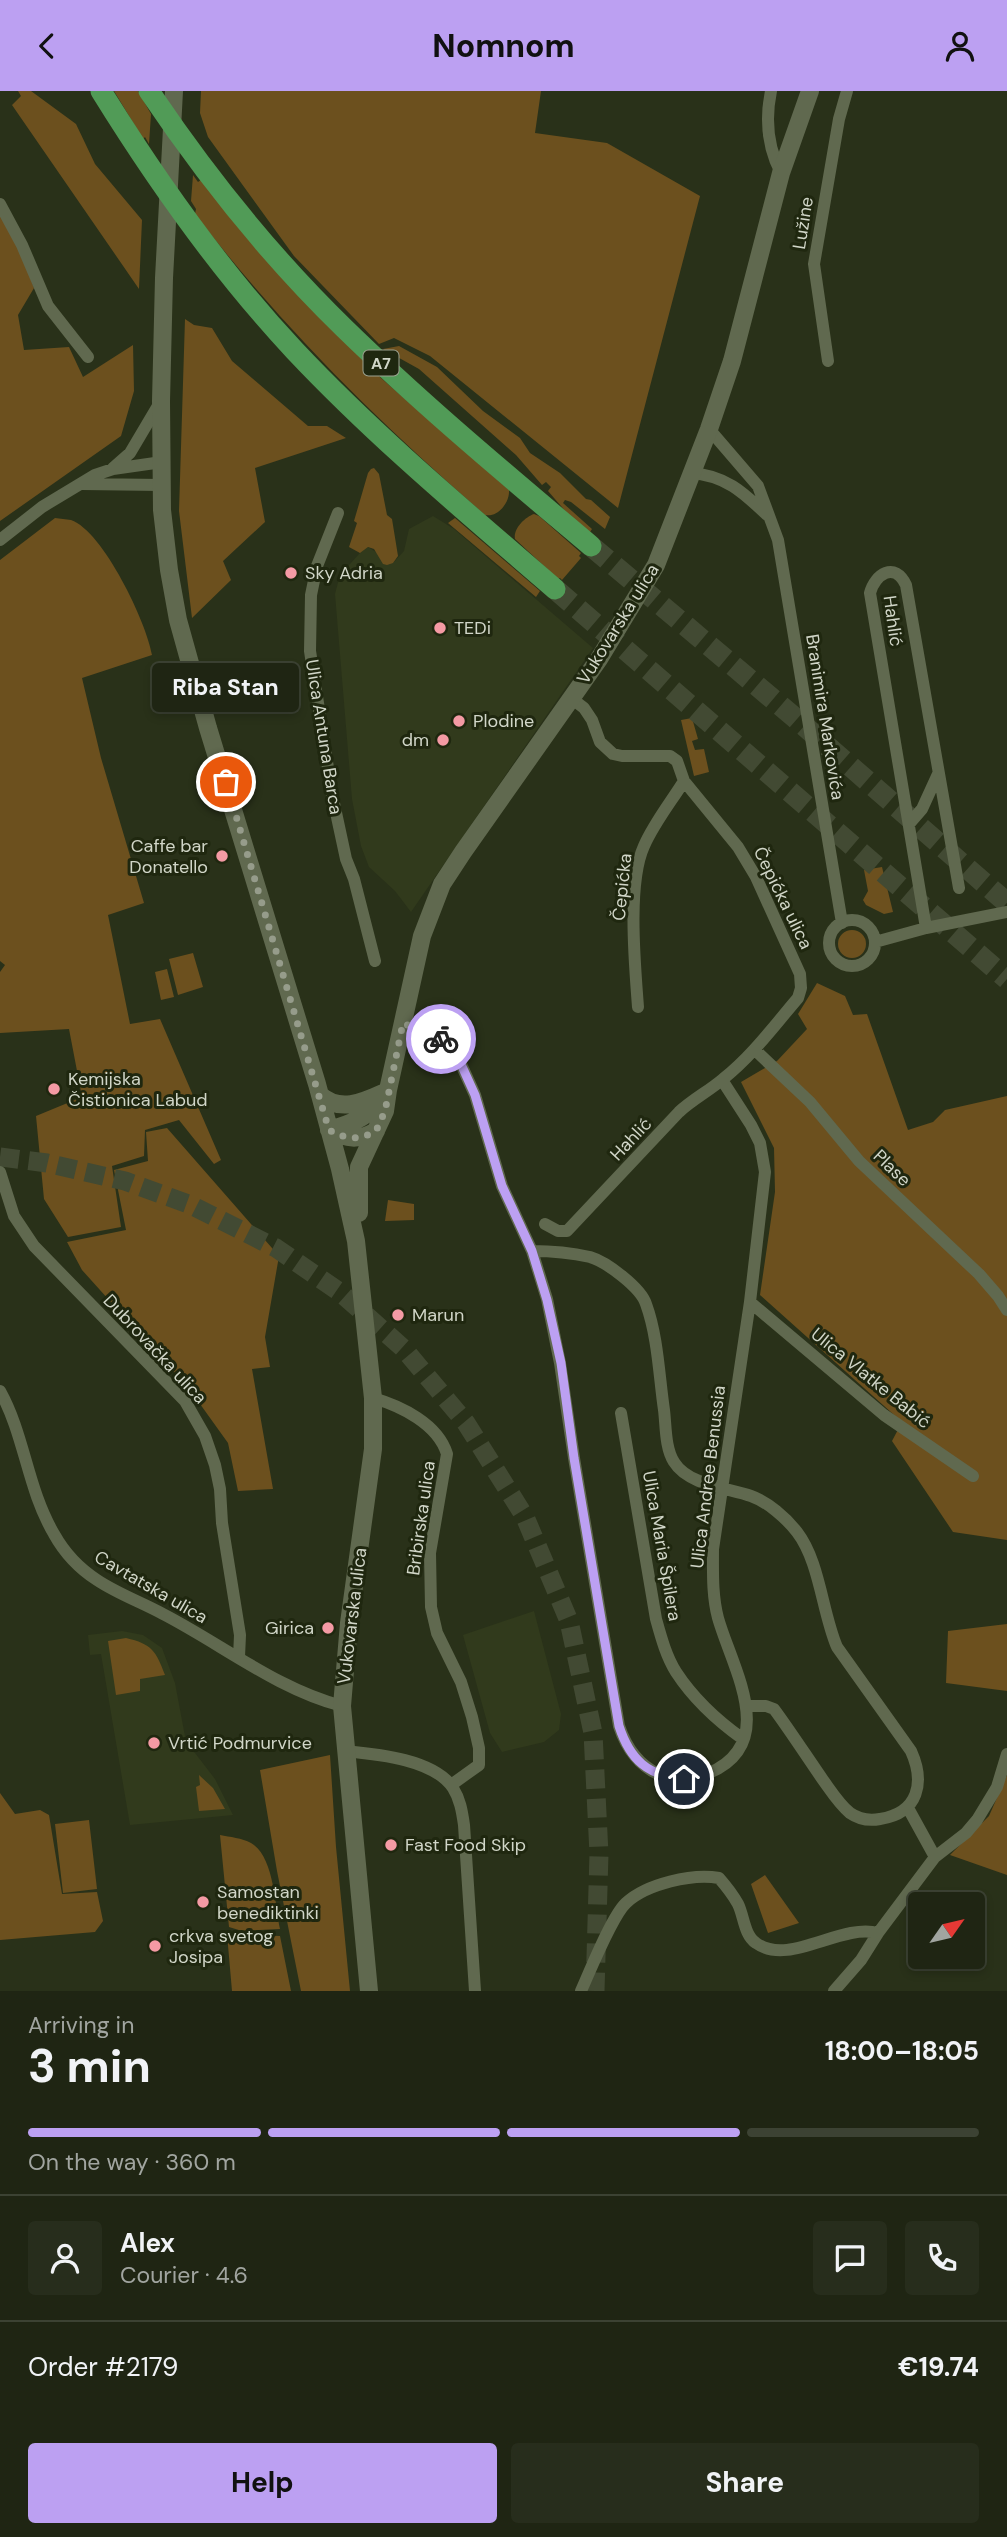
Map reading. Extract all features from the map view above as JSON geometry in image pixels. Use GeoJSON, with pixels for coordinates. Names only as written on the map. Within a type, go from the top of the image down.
{"type":"FeatureCollection","features":[{"type":"Feature","properties":{"kind":"highway"},"geometry":{"type":"LineString","coordinates":[[88,91],[106,119],[134,144]]}},
{"type":"Feature","properties":{"kind":"highway"},"geometry":{"type":"LineString","coordinates":[[101,91],[188,221],[255,305],[336,392],[429,481],[555,589]]}},
{"type":"Feature","properties":{"kind":"highway","name":"A7"},"geometry":{"type":"LineString","coordinates":[[149,91],[191,152],[250,226],[343,327],[437,414],[591,546]]}},
{"type":"Feature","properties":{"kind":"highway"},"geometry":{"type":"LineString","coordinates":[[161,91],[191,152]]}},
{"type":"Feature","properties":{"kind":"main road"},"geometry":{"type":"LineString","coordinates":[[174,91],[164,278],[161,401],[162,485],[169,570],[178,619],[208,728],[329,1130],[355,1139],[376,1131]]}},
{"type":"Feature","properties":{"kind":"main road","name":"Vukovarska ulica"},"geometry":{"type":"LineString","coordinates":[[356,1241],[359,1167],[385,1111],[422,936],[442,884],[599,659],[656,565],[709,429],[732,361],[781,173],[810,91]]}},
{"type":"Feature","properties":{"kind":"main road"},"geometry":{"type":"LineString","coordinates":[[320,1095],[328,1103],[340,1106],[365,1101],[388,1090]]}},
{"type":"Feature","properties":{"kind":"main road","name":"Vukovarska ulica"},"geometry":{"type":"LineString","coordinates":[[369,1991],[342,1706],[349,1623],[373,1449],[373,1398],[356,1241],[329,1130],[366,1116],[388,1090]]}},
{"type":"Feature","properties":{"kind":"street"},"geometry":{"type":"LineString","coordinates":[[771,91],[767,131],[774,160],[781,173]]}},
{"type":"Feature","properties":{"kind":"street","name":"Lužine"},"geometry":{"type":"LineString","coordinates":[[828,361],[814,264],[839,119],[847,91]]}},
{"type":"Feature","properties":{"kind":"street"},"geometry":{"type":"LineString","coordinates":[[0,204],[22,245],[48,306],[88,357]]}},
{"type":"Feature","properties":{"kind":"street"},"geometry":{"type":"LineString","coordinates":[[113,469],[135,446],[161,401]]}},
{"type":"Feature","properties":{"kind":"street","name":"Branimira Markovića"},"geometry":{"type":"LineString","coordinates":[[709,429],[758,486],[778,540],[842,923]]}},
{"type":"Feature","properties":{"kind":"street"},"geometry":{"type":"LineString","coordinates":[[0,540],[42,507],[95,475],[113,469],[162,462]]}},
{"type":"Feature","properties":{"kind":"street","name":"Branimira Markovića"},"geometry":{"type":"LineString","coordinates":[[691,473],[705,474],[730,482],[769,517]]}},
{"type":"Feature","properties":{"kind":"street"},"geometry":{"type":"LineString","coordinates":[[82,484],[162,485]]}},
{"type":"Feature","properties":{"kind":"street","name":"Ulica Antuna Barca"},"geometry":{"type":"LineString","coordinates":[[338,513],[317,566],[313,585],[309,612],[310,651],[332,795],[346,859],[354,879],[375,961]]}},
{"type":"Feature","properties":{"kind":"street","name":"Hahlić"},"geometry":{"type":"LineString","coordinates":[[926,928],[870,593],[872,582],[884,573],[898,574],[906,585],[959,888]]}},
{"type":"Feature","properties":{"kind":"street","name":"Čepićka ulica"},"geometry":{"type":"LineString","coordinates":[[571,698],[584,708],[592,720],[600,742],[607,749],[622,756],[674,757],[684,781],[738,847],[756,877],[800,974],[801,988],[798,998]]}},
{"type":"Feature","properties":{"kind":"street"},"geometry":{"type":"LineString","coordinates":[[909,824],[922,809],[938,773]]}},
{"type":"Feature","properties":{"kind":"street","name":"Čepićka"},"geometry":{"type":"LineString","coordinates":[[638,1007],[634,963],[634,904],[639,860],[644,845],[684,781]]}},
{"type":"Feature","properties":{"kind":"street"},"geometry":{"type":"LineString","coordinates":[[874,942],[926,928],[1007,912]]}},
{"type":"Feature","properties":{"kind":"street"},"geometry":{"type":"LineString","coordinates":[[851,921],[864,924],[870,929],[874,942],[874,950],[866,962],[852,966],[833,956],[829,941],[835,928],[851,921]]}},
{"type":"Feature","properties":{"kind":"street","name":"Hahlić"},"geometry":{"type":"LineString","coordinates":[[545,1224],[558,1231],[567,1230],[679,1112],[695,1097],[722,1080],[755,1050],[798,998]]}},
{"type":"Feature","properties":{"kind":"street","name":"Ulica Andree Benussia"},"geometry":{"type":"LineString","coordinates":[[403,1023],[440,1038],[453,1050],[460,1062],[475,1095],[502,1186],[532,1251],[547,1300],[561,1363],[609,1672],[624,1739],[634,1757],[650,1770],[667,1778],[694,1778],[721,1767],[733,1758],[747,1726],[748,1706],[718,1615],[713,1587],[713,1549],[750,1302],[765,1171],[764,1157],[751,1125],[722,1080]]}},
{"type":"Feature","properties":{"kind":"street","name":"Plase"},"geometry":{"type":"LineString","coordinates":[[755,1050],[810,1102],[859,1161],[979,1274],[1007,1310]]}},
{"type":"Feature","properties":{"kind":"street","name":"Dubrovačka ulica"},"geometry":{"type":"LineString","coordinates":[[0,1173],[14,1216],[34,1247],[184,1401],[201,1427],[215,1465],[220,1489],[222,1523],[240,1635],[239,1657]]}},
{"type":"Feature","properties":{"kind":"street"},"geometry":{"type":"LineString","coordinates":[[532,1251],[591,1258],[607,1265],[639,1292],[646,1302],[674,1462],[681,1471],[697,1479],[753,1497],[768,1505],[798,1533],[810,1556],[829,1629],[837,1647],[911,1751],[917,1765],[920,1775],[908,1808],[892,1817],[866,1820],[856,1817],[840,1804],[774,1709],[748,1706]]}},
{"type":"Feature","properties":{"kind":"street","name":"Ulica Vlatke Babić"},"geometry":{"type":"LineString","coordinates":[[750,1302],[884,1415],[973,1476]]}},
{"type":"Feature","properties":{"kind":"street","name":"Cavtatska ulica"},"geometry":{"type":"LineString","coordinates":[[0,1391],[12,1416],[34,1494],[63,1548],[96,1579],[164,1614],[296,1692],[342,1706]]}},
{"type":"Feature","properties":{"kind":"street","name":"Bribirska ulica"},"geometry":{"type":"LineString","coordinates":[[373,1398],[417,1417],[437,1435],[447,1454],[430,1553],[431,1607],[437,1633],[457,1672],[479,1748],[479,1765],[452,1786]]}},
{"type":"Feature","properties":{"kind":"street","name":"Ulica Maria Špilera"},"geometry":{"type":"LineString","coordinates":[[621,1413],[656,1619],[666,1652],[677,1673],[697,1696],[723,1725],[743,1739]]}},
{"type":"Feature","properties":{"kind":"street"},"geometry":{"type":"LineString","coordinates":[[345,1751],[383,1755],[422,1766],[438,1774],[452,1786],[460,1802],[464,1825],[475,1991]]}},
{"type":"Feature","properties":{"kind":"street"},"geometry":{"type":"LineString","coordinates":[[840,1988],[934,1857],[966,1833],[977,1820],[997,1787],[1005,1760]]}},
{"type":"Feature","properties":{"kind":"street"},"geometry":{"type":"LineString","coordinates":[[908,1808],[934,1857]]}},
{"type":"Feature","properties":{"kind":"street"},"geometry":{"type":"LineString","coordinates":[[581,1991],[625,1904],[640,1894],[680,1879],[707,1875],[719,1878],[738,1905],[754,1943],[768,1949],[798,1948],[858,1930],[878,1933]]}},
{"type":"Feature","properties":{"kind":"shaded area"},"geometry":{"type":"Polygon","coordinates":[[[18,91],[31,91],[76,124],[95,164],[142,220],[139,289],[12,105],[21,96],[18,91]]]}},
{"type":"Feature","properties":{"kind":"shaded area"},"geometry":{"type":"Polygon","coordinates":[[[114,91],[138,91],[151,114],[149,144],[145,137],[143,139],[114,91]]]}},
{"type":"Feature","properties":{"kind":"shaded area"},"geometry":{"type":"Polygon","coordinates":[[[201,91],[541,91],[535,133],[607,143],[700,196],[618,508],[430,356],[394,338],[379,344],[294,256],[208,137],[200,113],[201,91]]]}},
{"type":"Feature","properties":{"kind":"shaded area"},"geometry":{"type":"Polygon","coordinates":[[[193,175],[198,182],[202,179],[350,347],[381,378],[509,490],[508,499],[499,512],[485,515],[369,409],[296,334],[195,214],[196,209],[191,201],[193,175]]]}},
{"type":"Feature","properties":{"kind":"shaded area"},"geometry":{"type":"Polygon","coordinates":[[[0,212],[19,246],[34,288],[18,315],[24,350],[69,347],[83,377],[133,345],[134,391],[121,436],[0,521],[0,212]]]}},
{"type":"Feature","properties":{"kind":"shaded area"},"geometry":{"type":"Polygon","coordinates":[[[185,319],[194,325],[212,328],[232,361],[308,426],[327,426],[346,438],[255,468],[265,522],[223,561],[231,580],[192,618],[179,511],[185,319]]]}},
{"type":"Feature","properties":{"kind":"shaded area"},"geometry":{"type":"Polygon","coordinates":[[[399,346],[437,367],[483,411],[520,438],[530,453],[560,473],[586,499],[591,500],[610,517],[605,529],[565,500],[563,503],[592,529],[590,532],[567,513],[548,491],[551,487],[546,482],[542,485],[516,455],[419,369],[383,349],[399,346]]]}},
{"type":"Feature","properties":{"kind":"shaded area"},"geometry":{"type":"Polygon","coordinates":[[[374,468],[379,474],[387,515],[392,519],[398,556],[393,563],[387,565],[383,564],[374,549],[368,547],[360,553],[349,547],[368,473],[374,468]]]}},
{"type":"Feature","properties":{"kind":"shaded area"},"geometry":{"type":"Polygon","coordinates":[[[534,514],[581,553],[581,558],[562,580],[515,539],[520,524],[534,514]]]}},
{"type":"Feature","properties":{"kind":"shaded area"},"geometry":{"type":"Polygon","coordinates":[[[433,516],[454,529],[593,648],[411,912],[395,891],[369,867],[361,846],[352,799],[335,594],[340,575],[360,553],[368,547],[393,563],[404,551],[409,529],[433,516]]]}},
{"type":"Feature","properties":{"kind":"shaded area"},"geometry":{"type":"Polygon","coordinates":[[[55,518],[71,520],[83,528],[109,559],[133,601],[152,655],[82,678],[101,758],[144,903],[108,915],[130,1024],[160,1019],[221,1160],[214,1164],[179,1120],[145,1130],[144,1156],[112,1166],[121,1227],[68,1237],[44,1199],[36,1116],[82,1097],[69,1029],[0,1033],[0,972],[5,965],[0,961],[0,560],[55,518]]]}},
{"type":"Feature","properties":{"kind":"shaded area"},"geometry":{"type":"Polygon","coordinates":[[[455,518],[540,591],[536,597],[448,523],[455,518]]]}},
{"type":"Feature","properties":{"kind":"shaded area"},"geometry":{"type":"Polygon","coordinates":[[[692,718],[698,739],[692,741],[695,750],[704,749],[709,772],[694,776],[681,720],[692,718]]]}},
{"type":"Feature","properties":{"kind":"shaded area"},"geometry":{"type":"Polygon","coordinates":[[[882,867],[893,912],[884,914],[866,905],[863,900],[868,891],[864,870],[882,867]]]}},
{"type":"Feature","properties":{"kind":"shaded area"},"geometry":{"type":"Polygon","coordinates":[[[852,930],[862,934],[866,944],[862,954],[852,958],[842,954],[838,944],[842,934],[852,930]]]}},
{"type":"Feature","properties":{"kind":"shaded area"},"geometry":{"type":"Polygon","coordinates":[[[193,953],[203,987],[178,995],[169,959],[193,953]]]}},
{"type":"Feature","properties":{"kind":"shaded area"},"geometry":{"type":"Polygon","coordinates":[[[167,969],[174,997],[161,1000],[155,972],[167,969]]]}},
{"type":"Feature","properties":{"kind":"shaded area"},"geometry":{"type":"Polygon","coordinates":[[[817,983],[845,996],[853,1015],[867,1014],[908,1130],[933,1122],[945,1110],[1007,1096],[1007,1540],[953,1532],[892,1441],[902,1422],[760,1295],[775,1192],[774,1148],[741,1082],[777,1061],[807,1029],[798,1014],[817,983]]]}},
{"type":"Feature","properties":{"kind":"shaded area"},"geometry":{"type":"Polygon","coordinates":[[[167,1128],[279,1256],[265,1337],[270,1367],[252,1369],[273,1489],[238,1491],[228,1443],[190,1390],[82,1270],[67,1242],[126,1230],[114,1170],[148,1161],[146,1132],[167,1128]]]}},
{"type":"Feature","properties":{"kind":"shaded area"},"geometry":{"type":"Polygon","coordinates":[[[388,1200],[414,1204],[414,1220],[385,1221],[388,1200]]]}},
{"type":"Feature","properties":{"kind":"shaded area"},"geometry":{"type":"Polygon","coordinates":[[[534,1611],[561,1714],[559,1730],[544,1742],[502,1752],[490,1733],[463,1635],[534,1611]]]}},
{"type":"Feature","properties":{"kind":"shaded area"},"geometry":{"type":"Polygon","coordinates":[[[1007,1624],[1007,1691],[946,1683],[948,1631],[1007,1624]]]}},
{"type":"Feature","properties":{"kind":"shaded area"},"geometry":{"type":"Polygon","coordinates":[[[122,1631],[143,1635],[162,1648],[175,1683],[187,1747],[215,1779],[233,1815],[130,1825],[101,1654],[90,1655],[88,1635],[122,1631]]]}},
{"type":"Feature","properties":{"kind":"shaded area"},"geometry":{"type":"Polygon","coordinates":[[[126,1638],[142,1643],[152,1650],[165,1675],[140,1679],[140,1691],[116,1695],[108,1641],[126,1638]]]}},
{"type":"Feature","properties":{"kind":"shaded area"},"geometry":{"type":"Polygon","coordinates":[[[330,1755],[350,1991],[301,1991],[260,1770],[330,1755]]]}},
{"type":"Feature","properties":{"kind":"shaded area"},"geometry":{"type":"Polygon","coordinates":[[[199,1775],[213,1788],[225,1809],[199,1811],[196,1787],[200,1785],[199,1775]]]}},
{"type":"Feature","properties":{"kind":"shaded area"},"geometry":{"type":"Polygon","coordinates":[[[1007,1775],[1007,1875],[950,1855],[989,1816],[1007,1775]]]}},
{"type":"Feature","properties":{"kind":"shaded area"},"geometry":{"type":"Polygon","coordinates":[[[0,1793],[15,1814],[40,1810],[49,1815],[62,1894],[97,1892],[103,1921],[95,1932],[0,1940],[0,1793]]]}},
{"type":"Feature","properties":{"kind":"shaded area"},"geometry":{"type":"Polygon","coordinates":[[[89,1820],[97,1889],[63,1893],[55,1824],[89,1820]]]}},
{"type":"Feature","properties":{"kind":"shaded area"},"geometry":{"type":"Polygon","coordinates":[[[220,1835],[240,1839],[259,1849],[269,1870],[280,1929],[242,1931],[229,1927],[220,1835]]]}},
{"type":"Feature","properties":{"kind":"shaded area"},"geometry":{"type":"Polygon","coordinates":[[[765,1875],[799,1923],[768,1933],[751,1884],[765,1875]]]}},
{"type":"Feature","properties":{"kind":"shaded area"},"geometry":{"type":"Polygon","coordinates":[[[227,1934],[280,1936],[291,1991],[232,1991],[227,1934]]]}},
{"type":"Feature","properties":{"kind":"tunnel"},"geometry":{"type":"LineString","coordinates":[[591,546],[794,717],[1007,903]]}},
{"type":"Feature","properties":{"kind":"tunnel"},"geometry":{"type":"LineString","coordinates":[[555,589],[1007,979]]}},
{"type":"Feature","properties":{"kind":"tunnel"},"geometry":{"type":"LineString","coordinates":[[0,1157],[47,1163],[125,1181],[191,1205],[276,1248],[341,1293],[404,1349],[466,1423],[525,1517],[569,1621],[593,1733],[599,1854],[595,1991]]}},
{"type":"Feature","properties":{"kind":"way so far"},"geometry":{"type":"LineString","coordinates":[[226,782],[329,1130],[355,1139],[376,1131],[385,1111],[403,1023],[441,1039]]}},
{"type":"Feature","properties":{"kind":"place","name":"Sky Adria"},"geometry":{"type":"Point","coordinates":[291,573]}},
{"type":"Feature","properties":{"kind":"place","name":"TEDi"},"geometry":{"type":"Point","coordinates":[440,628]}},
{"type":"Feature","properties":{"kind":"place","name":"Plodine"},"geometry":{"type":"Point","coordinates":[459,721]}},
{"type":"Feature","properties":{"kind":"place","name":"dm"},"geometry":{"type":"Point","coordinates":[443,740]}},
{"type":"Feature","properties":{"kind":"place","name":"Riba Stan"},"geometry":{"type":"Point","coordinates":[226,782]}},
{"type":"Feature","properties":{"kind":"place","name":"Caffe bar Donatello"},"geometry":{"type":"Point","coordinates":[222,856]}},
{"type":"Feature","properties":{"kind":"place","name":"Kemijska Čistionica Labud"},"geometry":{"type":"Point","coordinates":[54,1089]}},
{"type":"Feature","properties":{"kind":"place","name":"Marun"},"geometry":{"type":"Point","coordinates":[398,1315]}},
{"type":"Feature","properties":{"kind":"place","name":"Girica"},"geometry":{"type":"Point","coordinates":[328,1628]}},
{"type":"Feature","properties":{"kind":"place","name":"Vrtić Podmurvice"},"geometry":{"type":"Point","coordinates":[154,1743]}},
{"type":"Feature","properties":{"kind":"place","name":"Fast Food Skip"},"geometry":{"type":"Point","coordinates":[391,1845]}},
{"type":"Feature","properties":{"kind":"place","name":"Samostan benediktinki"},"geometry":{"type":"Point","coordinates":[203,1902]}},
{"type":"Feature","properties":{"kind":"place","name":"crkva svetog Josipa"},"geometry":{"type":"Point","coordinates":[155,1946]}},
{"type":"Feature","properties":{"kind":"route"},"geometry":{"type":"LineString","coordinates":[[441,1039],[453,1050],[475,1095],[502,1186],[532,1251],[547,1300],[561,1363],[574,1458],[619,1726],[634,1757],[650,1770],[667,1778],[684,1779]]}}]}
